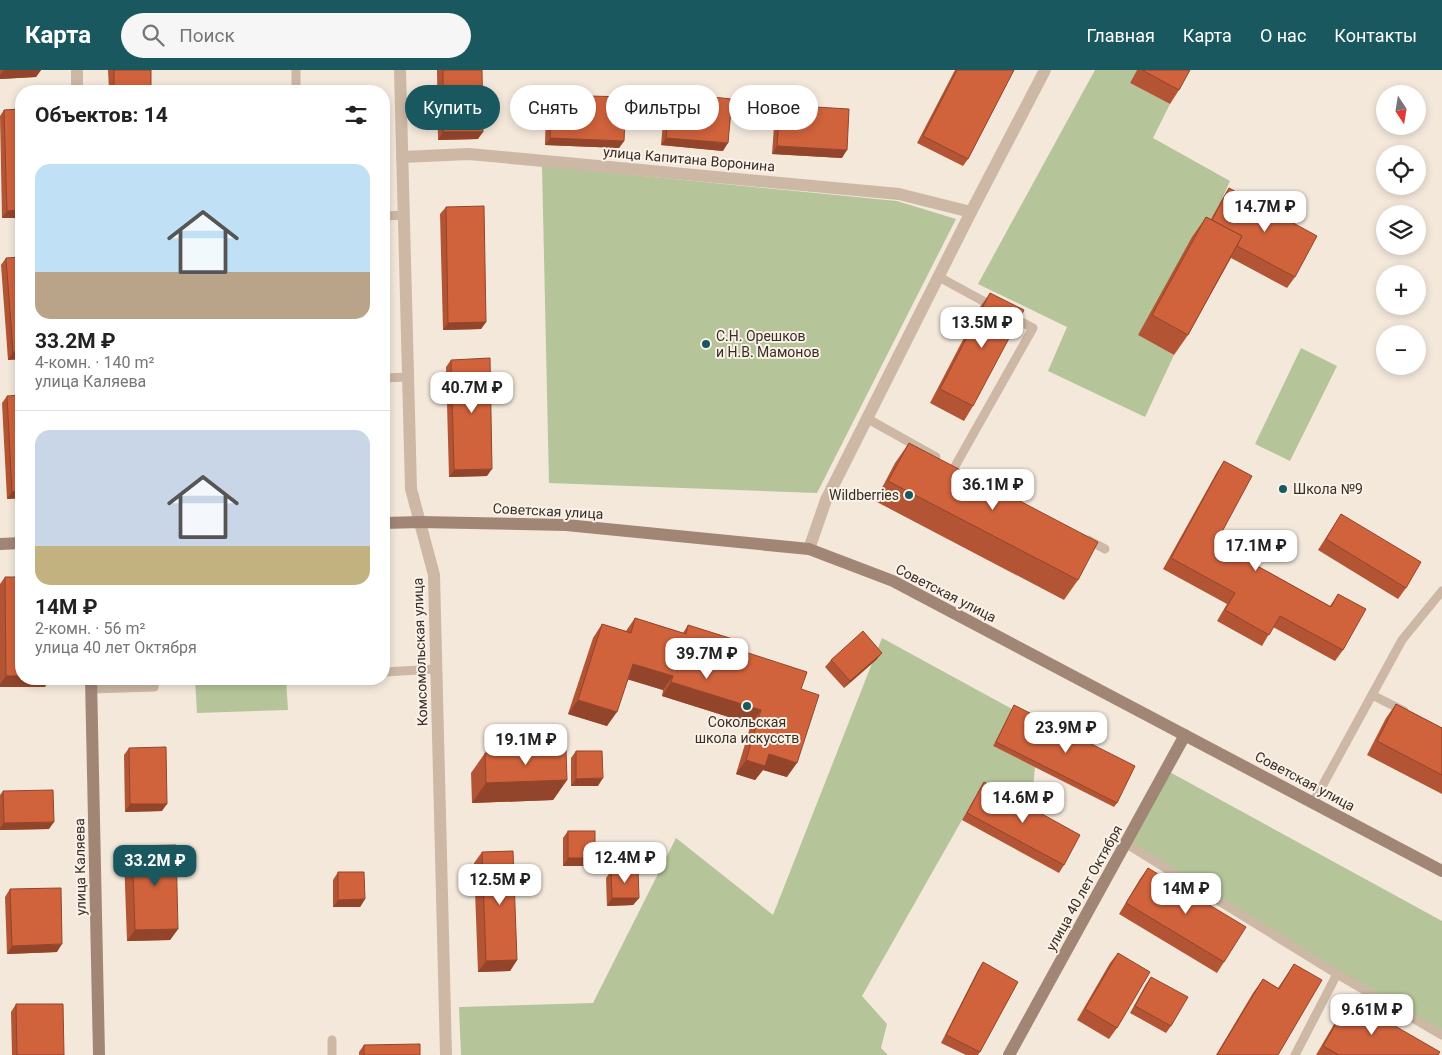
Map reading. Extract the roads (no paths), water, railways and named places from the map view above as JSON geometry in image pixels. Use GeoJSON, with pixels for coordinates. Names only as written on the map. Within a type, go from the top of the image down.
{"type":"FeatureCollection","features":[{"type":"Feature","properties":{"kind":"main road","name":"Советская улица"},"geometry":{"type":"LineString","coordinates":[[390,523],[566,525],[809,549],[893,581],[1442,871]]}},
{"type":"Feature","properties":{"kind":"main road"},"geometry":{"type":"LineString","coordinates":[[0,544],[15,543]]}},
{"type":"Feature","properties":{"kind":"main road","name":"улица Каляева"},"geometry":{"type":"LineString","coordinates":[[91,685],[100,1055]]}},
{"type":"Feature","properties":{"kind":"main road","name":"улица 40 лет Октября"},"geometry":{"type":"LineString","coordinates":[[1009,1055],[1186,735]]}},
{"type":"Feature","properties":{"kind":"street"},"geometry":{"type":"LineString","coordinates":[[77,70],[78,85]]}},
{"type":"Feature","properties":{"kind":"street","name":"Комсомольская улица"},"geometry":{"type":"LineString","coordinates":[[400,70],[411,489],[434,575],[446,1055]]}},
{"type":"Feature","properties":{"kind":"street"},"geometry":{"type":"LineString","coordinates":[[809,549],[826,500],[971,212],[1046,70]]}},
{"type":"Feature","properties":{"kind":"street","name":"улица Капитана Воронина"},"geometry":{"type":"LineString","coordinates":[[402,157],[469,154],[889,193],[971,212]]}},
{"type":"Feature","properties":{"kind":"lane"},"geometry":{"type":"LineString","coordinates":[[296,70],[296,85]]}},
{"type":"Feature","properties":{"kind":"lane"},"geometry":{"type":"LineString","coordinates":[[390,216],[404,215]]}},
{"type":"Feature","properties":{"kind":"lane"},"geometry":{"type":"LineString","coordinates":[[868,419],[959,470],[1032,328],[939,277]]}},
{"type":"Feature","properties":{"kind":"lane"},"geometry":{"type":"LineString","coordinates":[[390,378],[408,377]]}},
{"type":"Feature","properties":{"kind":"lane"},"geometry":{"type":"LineString","coordinates":[[1080,535],[1105,549]]}},
{"type":"Feature","properties":{"kind":"lane"},"geometry":{"type":"LineString","coordinates":[[1313,803],[1402,640],[1442,591]]}},
{"type":"Feature","properties":{"kind":"lane"},"geometry":{"type":"LineString","coordinates":[[390,672],[436,669]]}},
{"type":"Feature","properties":{"kind":"lane"},"geometry":{"type":"LineString","coordinates":[[112,685],[154,687],[154,685]]}},
{"type":"Feature","properties":{"kind":"lane"},"geometry":{"type":"LineString","coordinates":[[1372,695],[1416,717]]}},
{"type":"Feature","properties":{"kind":"lane"},"geometry":{"type":"LineString","coordinates":[[1125,843],[1337,974],[1442,1035]]}},
{"type":"Feature","properties":{"kind":"lane"},"geometry":{"type":"LineString","coordinates":[[1295,1055],[1337,974]]}},
{"type":"Feature","properties":{"kind":"lane"},"geometry":{"type":"LineString","coordinates":[[332,1040],[332,1055]]}},
{"type":"Feature","properties":{"kind":"place","name":"С.Н. Орешков и Н.В. Мамонов"},"geometry":{"type":"Point","coordinates":[706,344]}},
{"type":"Feature","properties":{"kind":"place","name":"Школа №9"},"geometry":{"type":"Point","coordinates":[1283,489]}},
{"type":"Feature","properties":{"kind":"place","name":"Wildberries"},"geometry":{"type":"Point","coordinates":[909,495]}},
{"type":"Feature","properties":{"kind":"place","name":"Сокольская школа искусств"},"geometry":{"type":"Point","coordinates":[747,706]}}]}
